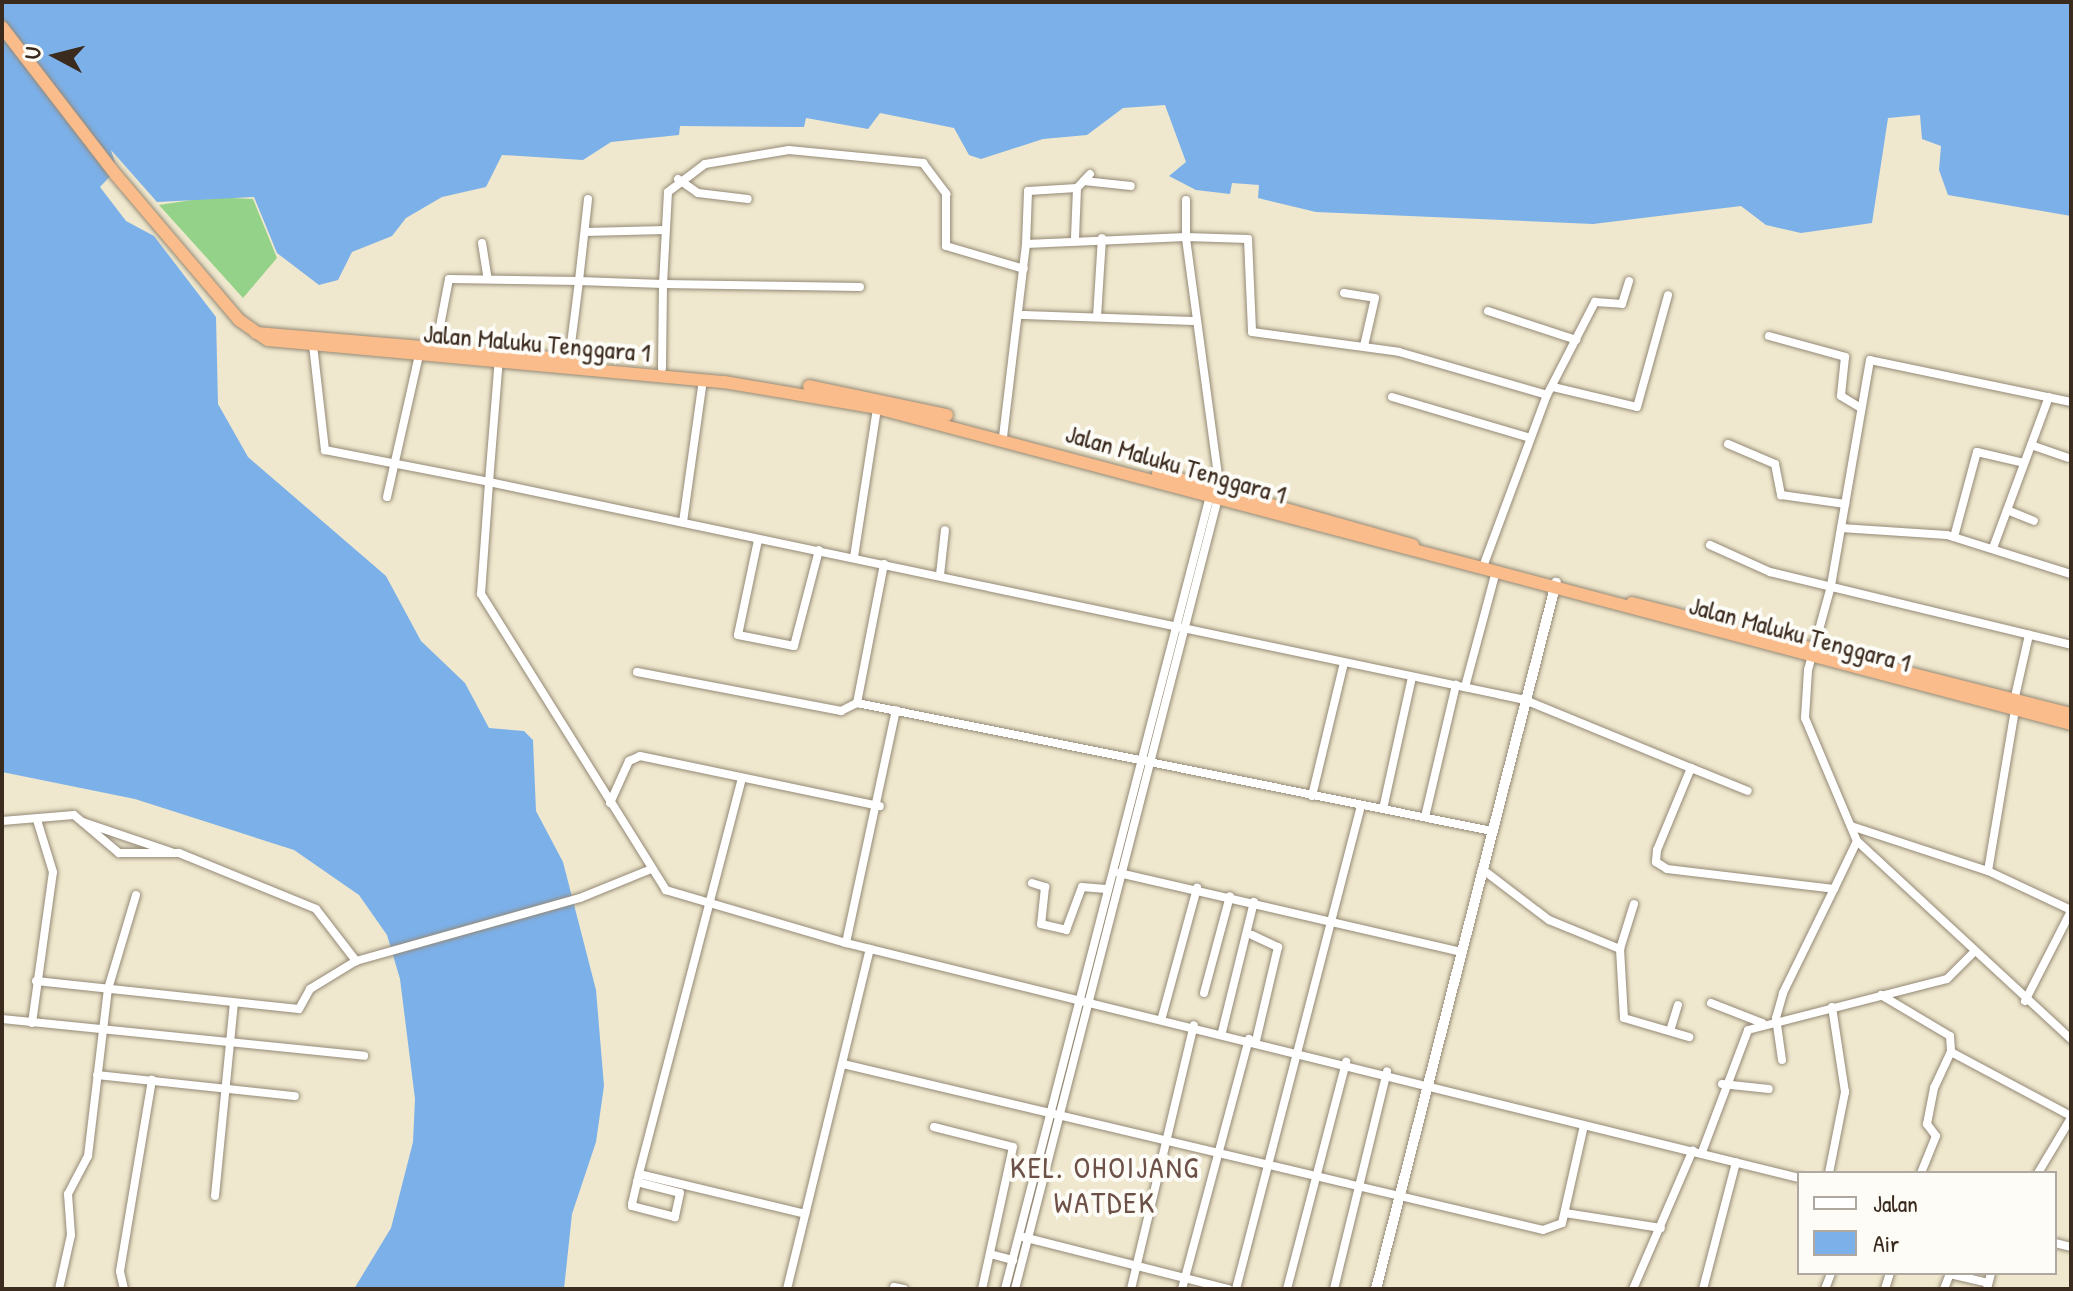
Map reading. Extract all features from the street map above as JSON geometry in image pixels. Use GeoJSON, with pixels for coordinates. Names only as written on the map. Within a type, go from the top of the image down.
{"type":"FeatureCollection","features":[{"type":"Feature","properties":{"kind":"highway"},"geometry":{"type":"LineString","coordinates":[[2,27],[116,175],[253,333]]}},
{"type":"Feature","properties":{"kind":"highway","name":"Jalan Maluku Tenggara 1"},"geometry":{"type":"LineString","coordinates":[[253,333],[313,345],[419,355],[569,360],[821,388],[1004,433],[1484,564],[1555,587],[1812,655],[2015,705],[2071,714]]}},
{"type":"Feature","properties":{"kind":"highway","name":"Jalan Maluku Tenggara 1"},"geometry":{"type":"LineString","coordinates":[[253,333],[436,347],[499,357],[703,379],[1004,433]]}},
{"type":"Feature","properties":{"kind":"highway","name":"Jalan Maluku Tenggara 1"},"geometry":{"type":"LineString","coordinates":[[1215,492],[1495,575],[1555,587]]}},
{"type":"Feature","properties":{"kind":"highway","name":"Jalan Maluku Tenggara 1"},"geometry":{"type":"LineString","coordinates":[[2015,705],[2071,724]]}},
{"type":"Feature","properties":{"kind":"street"},"geometry":{"type":"LineString","coordinates":[[662,368],[666,196],[678,179],[722,159],[815,148],[923,163],[946,194],[946,246],[1024,269]]}},
{"type":"Feature","properties":{"kind":"street"},"geometry":{"type":"LineString","coordinates":[[678,179],[698,193],[748,199]]}},
{"type":"Feature","properties":{"kind":"street"},"geometry":{"type":"LineString","coordinates":[[1004,433],[1021,315],[1028,191],[1084,181],[1131,186]]}},
{"type":"Feature","properties":{"kind":"street"},"geometry":{"type":"LineString","coordinates":[[1075,238],[1084,181]]}},
{"type":"Feature","properties":{"kind":"street"},"geometry":{"type":"LineString","coordinates":[[569,360],[588,199]]}},
{"type":"Feature","properties":{"kind":"street"},"geometry":{"type":"LineString","coordinates":[[1005,1289],[1106,889],[1181,626],[1215,492],[1186,237],[1186,200]]}},
{"type":"Feature","properties":{"kind":"street"},"geometry":{"type":"LineString","coordinates":[[585,232],[665,230]]}},
{"type":"Feature","properties":{"kind":"street"},"geometry":{"type":"LineString","coordinates":[[1026,244],[1075,238],[1248,239],[1252,332],[1364,346],[1492,374],[1550,391],[1637,407],[1668,295]]}},
{"type":"Feature","properties":{"kind":"street"},"geometry":{"type":"LineString","coordinates":[[1097,317],[1102,238]]}},
{"type":"Feature","properties":{"kind":"street"},"geometry":{"type":"LineString","coordinates":[[482,243],[488,279]]}},
{"type":"Feature","properties":{"kind":"street"},"geometry":{"type":"LineString","coordinates":[[436,347],[447,280],[860,287]]}},
{"type":"Feature","properties":{"kind":"street"},"geometry":{"type":"LineString","coordinates":[[1484,564],[1530,438],[1596,299],[1622,304],[1629,281]]}},
{"type":"Feature","properties":{"kind":"street"},"geometry":{"type":"LineString","coordinates":[[1344,293],[1375,298],[1364,346]]}},
{"type":"Feature","properties":{"kind":"street"},"geometry":{"type":"LineString","coordinates":[[1488,311],[1576,340]]}},
{"type":"Feature","properties":{"kind":"street"},"geometry":{"type":"LineString","coordinates":[[1021,315],[1196,321]]}},
{"type":"Feature","properties":{"kind":"street"},"geometry":{"type":"LineString","coordinates":[[1769,336],[1845,357],[1842,398],[1859,407]]}},
{"type":"Feature","properties":{"kind":"street"},"geometry":{"type":"LineString","coordinates":[[313,345],[324,449],[758,540],[854,557],[1525,700],[1748,791]]}},
{"type":"Feature","properties":{"kind":"street"},"geometry":{"type":"LineString","coordinates":[[387,497],[419,355]]}},
{"type":"Feature","properties":{"kind":"street"},"geometry":{"type":"LineString","coordinates":[[499,357],[478,588],[649,870],[666,890],[708,906],[846,943],[1387,1071],[1584,1125],[1797,1177]]}},
{"type":"Feature","properties":{"kind":"street"},"geometry":{"type":"LineString","coordinates":[[2071,402],[1870,360],[1859,407],[1831,586],[1812,655],[1805,722],[1857,841],[1972,954],[2071,1039]]}},
{"type":"Feature","properties":{"kind":"street"},"geometry":{"type":"LineString","coordinates":[[683,522],[703,379]]}},
{"type":"Feature","properties":{"kind":"street"},"geometry":{"type":"LineString","coordinates":[[1392,397],[1530,438]]}},
{"type":"Feature","properties":{"kind":"street"},"geometry":{"type":"LineString","coordinates":[[1993,548],[2049,397]]}},
{"type":"Feature","properties":{"kind":"street"},"geometry":{"type":"LineString","coordinates":[[854,557],[877,408]]}},
{"type":"Feature","properties":{"kind":"street"},"geometry":{"type":"LineString","coordinates":[[1728,444],[1775,464],[1781,495],[1845,504]]}},
{"type":"Feature","properties":{"kind":"street"},"geometry":{"type":"LineString","coordinates":[[2031,445],[2068,458]]}},
{"type":"Feature","properties":{"kind":"street"},"geometry":{"type":"LineString","coordinates":[[1954,537],[1977,452],[2024,463]]}},
{"type":"Feature","properties":{"kind":"street"},"geometry":{"type":"LineString","coordinates":[[2007,510],[2034,521]]}},
{"type":"Feature","properties":{"kind":"street"},"geometry":{"type":"LineString","coordinates":[[1841,528],[1954,537],[2071,573]]}},
{"type":"Feature","properties":{"kind":"street"},"geometry":{"type":"LineString","coordinates":[[940,575],[945,530]]}},
{"type":"Feature","properties":{"kind":"street"},"geometry":{"type":"LineString","coordinates":[[758,540],[738,635],[794,646],[819,550]]}},
{"type":"Feature","properties":{"kind":"street"},"geometry":{"type":"LineString","coordinates":[[1710,545],[1770,572],[2071,645]]}},
{"type":"Feature","properties":{"kind":"street"},"geometry":{"type":"LineString","coordinates":[[857,703],[884,564]]}},
{"type":"Feature","properties":{"kind":"street"},"geometry":{"type":"LineString","coordinates":[[1425,817],[1495,575]]}},
{"type":"Feature","properties":{"kind":"street"},"geometry":{"type":"LineString","coordinates":[[1376,1289],[1555,587]]}},
{"type":"Feature","properties":{"kind":"street"},"geometry":{"type":"LineString","coordinates":[[1015,1289],[1152,761],[1181,626]]}},
{"type":"Feature","properties":{"kind":"street"},"geometry":{"type":"LineString","coordinates":[[1988,871],[2029,635]]}},
{"type":"Feature","properties":{"kind":"street"},"geometry":{"type":"LineString","coordinates":[[1312,796],[1344,663]]}},
{"type":"Feature","properties":{"kind":"street"},"geometry":{"type":"LineString","coordinates":[[637,672],[841,711],[857,703],[896,710],[1492,831]]}},
{"type":"Feature","properties":{"kind":"street"},"geometry":{"type":"LineString","coordinates":[[1383,809],[1412,677]]}},
{"type":"Feature","properties":{"kind":"street"},"geometry":{"type":"LineString","coordinates":[[846,943],[880,806],[896,710]]}},
{"type":"Feature","properties":{"kind":"street"},"geometry":{"type":"LineString","coordinates":[[610,803],[629,761],[640,756],[880,806]]}},
{"type":"Feature","properties":{"kind":"street"},"geometry":{"type":"LineString","coordinates":[[1691,768],[1657,850],[1660,866],[1834,889]]}},
{"type":"Feature","properties":{"kind":"street"},"geometry":{"type":"LineString","coordinates":[[638,1178],[680,1193],[675,1217],[632,1206],[638,1178],[742,778]]}},
{"type":"Feature","properties":{"kind":"street"},"geometry":{"type":"LineString","coordinates":[[1236,1289],[1335,921],[1361,805]]}},
{"type":"Feature","properties":{"kind":"street"},"geometry":{"type":"LineString","coordinates":[[2,821],[37,820],[48,812],[172,852],[316,909],[356,961]]}},
{"type":"Feature","properties":{"kind":"street"},"geometry":{"type":"LineString","coordinates":[[32,1023],[53,872],[37,820]]}},
{"type":"Feature","properties":{"kind":"street"},"geometry":{"type":"LineString","coordinates":[[81,821],[119,853],[172,852]]}},
{"type":"Feature","properties":{"kind":"street"},"geometry":{"type":"LineString","coordinates":[[1851,826],[1988,871],[2071,910],[2025,1001]]}},
{"type":"Feature","properties":{"kind":"street"},"geometry":{"type":"LineString","coordinates":[[1782,1060],[1776,1018],[1857,841]]}},
{"type":"Feature","properties":{"kind":"street"},"geometry":{"type":"LineString","coordinates":[[1482,869],[1549,920],[1620,949]]}},
{"type":"Feature","properties":{"kind":"street"},"geometry":{"type":"LineString","coordinates":[[36,981],[301,1008],[310,989],[356,961],[580,898],[649,870]]}},
{"type":"Feature","properties":{"kind":"street"},"geometry":{"type":"LineString","coordinates":[[1111,872],[1197,888],[1461,952]]}},
{"type":"Feature","properties":{"kind":"street"},"geometry":{"type":"LineString","coordinates":[[1032,883],[1045,887],[1041,924],[1066,930],[1082,887],[1106,889]]}},
{"type":"Feature","properties":{"kind":"street"},"geometry":{"type":"LineString","coordinates":[[1162,1017],[1197,888]]}},
{"type":"Feature","properties":{"kind":"street"},"geometry":{"type":"LineString","coordinates":[[59,1289],[71,1235],[68,1194],[88,1156],[108,989],[136,895]]}},
{"type":"Feature","properties":{"kind":"street"},"geometry":{"type":"LineString","coordinates":[[1204,993],[1230,896]]}},
{"type":"Feature","properties":{"kind":"street"},"geometry":{"type":"LineString","coordinates":[[1222,1032],[1252,935],[1254,902]]}},
{"type":"Feature","properties":{"kind":"street"},"geometry":{"type":"LineString","coordinates":[[1634,904],[1620,949],[1625,1020],[1689,1037]]}},
{"type":"Feature","properties":{"kind":"street"},"geometry":{"type":"LineString","coordinates":[[1182,1289],[1278,947],[1252,935]]}},
{"type":"Feature","properties":{"kind":"street"},"geometry":{"type":"LineString","coordinates":[[787,1289],[870,949]]}},
{"type":"Feature","properties":{"kind":"street"},"geometry":{"type":"LineString","coordinates":[[1633,1289],[1698,1151],[1743,1036],[1776,1018],[1950,978],[1972,954]]}},
{"type":"Feature","properties":{"kind":"street"},"geometry":{"type":"LineString","coordinates":[[1881,995],[1950,1036],[1951,1052],[1934,1088],[1927,1124],[1936,1136],[1922,1171]]}},
{"type":"Feature","properties":{"kind":"street"},"geometry":{"type":"LineString","coordinates":[[215,1196],[234,1003]]}},
{"type":"Feature","properties":{"kind":"street"},"geometry":{"type":"LineString","coordinates":[[1711,1003],[1763,1023]]}},
{"type":"Feature","properties":{"kind":"street"},"geometry":{"type":"LineString","coordinates":[[1670,1031],[1678,1005]]}},
{"type":"Feature","properties":{"kind":"street"},"geometry":{"type":"LineString","coordinates":[[1829,1171],[1845,1092],[1832,1007]]}},
{"type":"Feature","properties":{"kind":"street"},"geometry":{"type":"LineString","coordinates":[[2,1019],[230,1045],[364,1056]]}},
{"type":"Feature","properties":{"kind":"street"},"geometry":{"type":"LineString","coordinates":[[1131,1289],[1194,1025]]}},
{"type":"Feature","properties":{"kind":"street"},"geometry":{"type":"LineString","coordinates":[[1951,1052],[2071,1117],[2039,1171]]}},
{"type":"Feature","properties":{"kind":"street"},"geometry":{"type":"LineString","coordinates":[[1287,1289],[1346,1062]]}},
{"type":"Feature","properties":{"kind":"street"},"geometry":{"type":"LineString","coordinates":[[843,1064],[1543,1230],[1561,1226],[1584,1125]]}},
{"type":"Feature","properties":{"kind":"street"},"geometry":{"type":"LineString","coordinates":[[1334,1289],[1387,1071]]}},
{"type":"Feature","properties":{"kind":"street"},"geometry":{"type":"LineString","coordinates":[[97,1075],[295,1096]]}},
{"type":"Feature","properties":{"kind":"street"},"geometry":{"type":"LineString","coordinates":[[124,1289],[120,1271],[152,1080]]}},
{"type":"Feature","properties":{"kind":"street"},"geometry":{"type":"LineString","coordinates":[[1722,1084],[1769,1089]]}},
{"type":"Feature","properties":{"kind":"street"},"geometry":{"type":"LineString","coordinates":[[934,1127],[1013,1147],[982,1289]]}},
{"type":"Feature","properties":{"kind":"street"},"geometry":{"type":"LineString","coordinates":[[1703,1289],[1736,1162]]}},
{"type":"Feature","properties":{"kind":"street"},"geometry":{"type":"LineString","coordinates":[[638,1178],[805,1214]]}},
{"type":"Feature","properties":{"kind":"street"},"geometry":{"type":"LineString","coordinates":[[1565,1213],[1661,1228]]}},
{"type":"Feature","properties":{"kind":"street"},"geometry":{"type":"LineString","coordinates":[[1019,1235],[1229,1289]]}},
{"type":"Feature","properties":{"kind":"street"},"geometry":{"type":"LineString","coordinates":[[990,1254],[1013,1260]]}},
{"type":"Feature","properties":{"kind":"street"},"geometry":{"type":"LineString","coordinates":[[1953,1275],[1987,1286]]}},
{"type":"Feature","properties":{"kind":"green space"},"geometry":{"type":"Polygon","coordinates":[[[211,197],[253,199],[277,258],[243,298],[159,205],[211,197]]]}},
{"type":"Feature","properties":{"kind":"water"},"geometry":{"type":"Polygon","coordinates":[[[2,2],[2071,2],[2071,216],[1948,195],[1939,170],[1941,146],[1922,139],[1920,115],[1888,118],[1872,223],[1801,233],[1766,225],[1741,206],[1593,224],[1316,212],[1258,198],[1259,185],[1232,183],[1230,194],[1196,190],[1169,176],[1186,162],[1165,105],[1123,108],[1087,135],[1043,139],[981,159],[969,155],[954,128],[880,113],[868,129],[806,118],[804,127],[680,126],[679,135],[611,142],[583,160],[502,155],[486,187],[442,197],[406,218],[392,236],[352,252],[338,280],[319,285],[277,253],[254,197],[157,202],[111,150],[117,169],[100,187],[126,221],[154,236],[216,317],[218,404],[248,457],[386,576],[421,641],[465,683],[489,728],[524,731],[533,740],[536,811],[563,862],[596,990],[604,1086],[596,1142],[572,1214],[564,1289],[354,1289],[391,1228],[413,1142],[415,1099],[400,979],[387,935],[359,895],[294,850],[135,799],[2,772],[2,2]]]}},
{"type":"Feature","properties":{"kind":"district","name":"KEL. OHOIJANG WATDEK"},"geometry":{"type":"Point","coordinates":[1105,1184]}}]}
